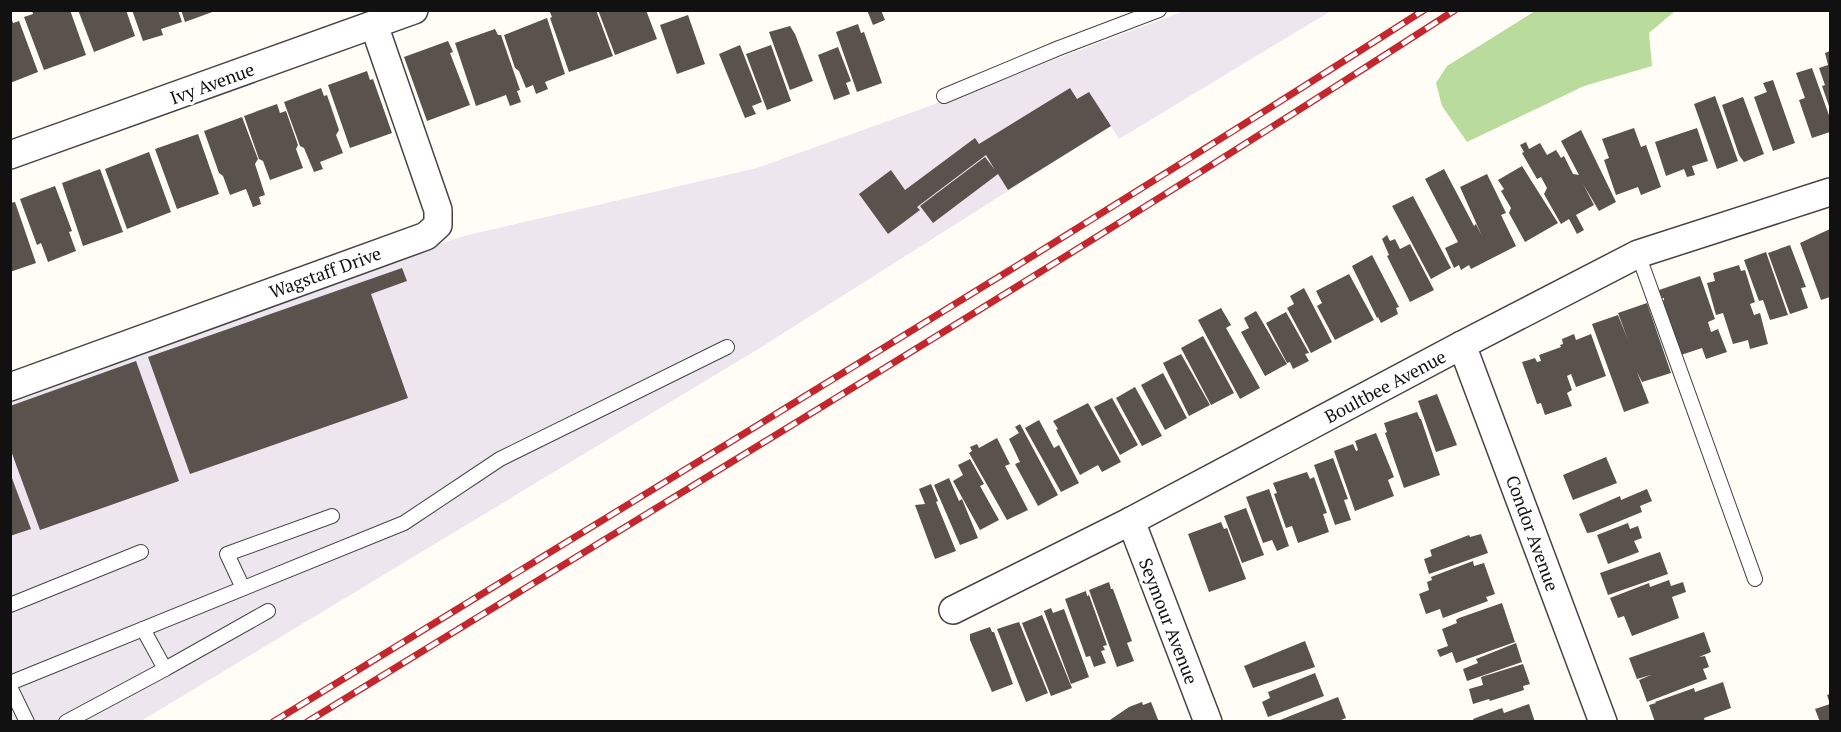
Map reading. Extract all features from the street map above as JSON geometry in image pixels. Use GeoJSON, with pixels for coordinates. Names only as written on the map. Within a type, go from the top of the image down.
{"type":"FeatureCollection","features":[{"type":"Feature","properties":{"kind":"street","name":"Ivy Avenue"},"geometry":{"type":"LineString","coordinates":[[10,155],[414,10]]}},
{"type":"Feature","properties":{"kind":"street","name":"Wagstaff Drive"},"geometry":{"type":"LineString","coordinates":[[10,387],[426,236],[438,225],[438,210],[374,25]]}},
{"type":"Feature","properties":{"kind":"street","name":"Boultbee Avenue"},"geometry":{"type":"LineString","coordinates":[[952,610],[1131,521],[1638,254],[1830,192]]}},
{"type":"Feature","properties":{"kind":"street","name":"Condor Avenue"},"geometry":{"type":"LineString","coordinates":[[1462,345],[1603,722]]}},
{"type":"Feature","properties":{"kind":"street","name":"Seymour Avenue"},"geometry":{"type":"LineString","coordinates":[[1131,521],[1208,722]]}},
{"type":"Feature","properties":{"kind":"lane"},"geometry":{"type":"LineString","coordinates":[[944,96],[1059,48],[1159,10]]}},
{"type":"Feature","properties":{"kind":"lane"},"geometry":{"type":"LineString","coordinates":[[1638,254],[1755,579]]}},
{"type":"Feature","properties":{"kind":"lane"},"geometry":{"type":"LineString","coordinates":[[10,682],[404,524],[500,459],[727,347]]}},
{"type":"Feature","properties":{"kind":"lane"},"geometry":{"type":"LineString","coordinates":[[243,588],[227,554],[332,516]]}},
{"type":"Feature","properties":{"kind":"lane"},"geometry":{"type":"LineString","coordinates":[[10,605],[141,552]]}},
{"type":"Feature","properties":{"kind":"lane"},"geometry":{"type":"LineString","coordinates":[[66,722],[268,612]]}},
{"type":"Feature","properties":{"kind":"lane"},"geometry":{"type":"LineString","coordinates":[[143,629],[165,669]]}},
{"type":"Feature","properties":{"kind":"lane"},"geometry":{"type":"LineString","coordinates":[[10,687],[27,722]]}},
{"type":"Feature","properties":{"kind":"shaded area"},"geometry":{"type":"Polygon","coordinates":[[[1184,11],[1331,11],[1119,139],[1111,126],[760,348],[141,721],[11,722],[11,400],[411,253],[464,236],[757,168],[1184,11]]]}},
{"type":"Feature","properties":{"kind":"green space"},"geometry":{"type":"Polygon","coordinates":[[[1535,11],[1675,11],[1649,33],[1652,66],[1584,86],[1467,142],[1442,106],[1436,83],[1447,66],[1535,11]]]}},
{"type":"Feature","properties":{"kind":"building"},"geometry":{"type":"Polygon","coordinates":[[[32,10],[70,10],[86,55],[44,70],[24,17],[33,14],[32,10]]]}},
{"type":"Feature","properties":{"kind":"building"},"geometry":{"type":"Polygon","coordinates":[[[78,10],[126,10],[135,36],[94,52],[78,10]]]}},
{"type":"Feature","properties":{"kind":"building"},"geometry":{"type":"Polygon","coordinates":[[[132,10],[178,10],[182,22],[161,29],[163,35],[143,41],[132,10]]]}},
{"type":"Feature","properties":{"kind":"building"},"geometry":{"type":"Polygon","coordinates":[[[181,10],[215,10],[215,11],[185,22],[181,10]]]}},
{"type":"Feature","properties":{"kind":"building"},"geometry":{"type":"Polygon","coordinates":[[[549,10],[596,10],[613,56],[569,72],[549,10]]]}},
{"type":"Feature","properties":{"kind":"building"},"geometry":{"type":"Polygon","coordinates":[[[598,10],[646,10],[657,39],[615,55],[598,10]]]}},
{"type":"Feature","properties":{"kind":"building"},"geometry":{"type":"Polygon","coordinates":[[[867,10],[881,10],[885,20],[873,25],[867,10]]]}},
{"type":"Feature","properties":{"kind":"building"},"geometry":{"type":"Polygon","coordinates":[[[688,15],[705,64],[677,74],[660,25],[688,15]]]}},
{"type":"Feature","properties":{"kind":"building"},"geometry":{"type":"Polygon","coordinates":[[[11,17],[13,23],[19,21],[38,72],[10,83],[11,17]]]}},
{"type":"Feature","properties":{"kind":"building"},"geometry":{"type":"Polygon","coordinates":[[[547,18],[565,74],[545,82],[548,89],[536,94],[533,85],[526,88],[519,71],[515,68],[504,35],[547,18]]]}},
{"type":"Feature","properties":{"kind":"building"},"geometry":{"type":"Polygon","coordinates":[[[858,24],[861,33],[864,32],[882,83],[857,92],[836,32],[858,24]]]}},
{"type":"Feature","properties":{"kind":"building"},"geometry":{"type":"Polygon","coordinates":[[[790,26],[813,81],[790,90],[769,32],[790,26]]]}},
{"type":"Feature","properties":{"kind":"building"},"geometry":{"type":"Polygon","coordinates":[[[495,29],[498,35],[501,35],[520,90],[517,91],[521,102],[510,106],[506,95],[476,106],[455,43],[495,29]]]}},
{"type":"Feature","properties":{"kind":"building"},"geometry":{"type":"Polygon","coordinates":[[[448,41],[453,52],[450,53],[470,105],[427,121],[404,57],[448,41]]]}},
{"type":"Feature","properties":{"kind":"building"},"geometry":{"type":"Polygon","coordinates":[[[740,45],[762,102],[752,106],[756,114],[745,118],[719,54],[740,45]]]}},
{"type":"Feature","properties":{"kind":"building"},"geometry":{"type":"Polygon","coordinates":[[[771,45],[791,101],[767,110],[746,54],[771,45]]]}},
{"type":"Feature","properties":{"kind":"building"},"geometry":{"type":"Polygon","coordinates":[[[838,47],[851,81],[846,83],[850,94],[834,100],[818,55],[838,47]]]}},
{"type":"Feature","properties":{"kind":"building"},"geometry":{"type":"Polygon","coordinates":[[[1830,51],[1830,109],[1819,68],[1828,65],[1825,53],[1830,51]]]}},
{"type":"Feature","properties":{"kind":"building"},"geometry":{"type":"Polygon","coordinates":[[[1812,68],[1830,118],[1830,132],[1812,138],[1799,100],[1805,98],[1796,73],[1812,68]]]}},
{"type":"Feature","properties":{"kind":"building"},"geometry":{"type":"Polygon","coordinates":[[[367,71],[370,80],[373,79],[392,133],[350,148],[328,85],[367,71]]]}},
{"type":"Feature","properties":{"kind":"building"},"geometry":{"type":"Polygon","coordinates":[[[1773,80],[1795,143],[1773,151],[1754,97],[1767,92],[1763,83],[1773,80]]]}},
{"type":"Feature","properties":{"kind":"building"},"geometry":{"type":"Polygon","coordinates":[[[321,88],[324,96],[327,95],[339,130],[336,135],[343,153],[320,162],[323,169],[314,172],[304,148],[300,146],[284,102],[321,88]]]}},
{"type":"Feature","properties":{"kind":"building"},"geometry":{"type":"Polygon","coordinates":[[[1070,88],[1077,99],[1089,92],[1111,126],[1008,190],[998,174],[933,223],[920,206],[985,157],[995,170],[986,155],[917,207],[920,210],[888,234],[859,194],[891,170],[905,190],[975,138],[979,144],[1070,88]]]}},
{"type":"Feature","properties":{"kind":"building"},"geometry":{"type":"Polygon","coordinates":[[[1715,96],[1738,161],[1717,169],[1694,104],[1715,96]]]}},
{"type":"Feature","properties":{"kind":"building"},"geometry":{"type":"Polygon","coordinates":[[[1743,97],[1764,154],[1744,162],[1739,155],[1722,105],[1743,97]]]}},
{"type":"Feature","properties":{"kind":"building"},"geometry":{"type":"Polygon","coordinates":[[[277,104],[280,113],[286,111],[303,168],[270,180],[263,161],[259,159],[244,116],[277,104]]]}},
{"type":"Feature","properties":{"kind":"building"},"geometry":{"type":"Polygon","coordinates":[[[242,117],[258,159],[255,164],[265,195],[259,197],[261,204],[253,207],[246,189],[230,195],[223,176],[219,173],[204,131],[242,117]]]}},
{"type":"Feature","properties":{"kind":"building"},"geometry":{"type":"Polygon","coordinates":[[[1634,128],[1641,147],[1646,145],[1661,187],[1641,195],[1638,187],[1616,195],[1604,160],[1609,158],[1602,139],[1634,128]]]}},
{"type":"Feature","properties":{"kind":"building"},"geometry":{"type":"Polygon","coordinates":[[[1697,128],[1708,161],[1692,166],[1695,175],[1687,177],[1684,169],[1666,176],[1655,142],[1697,128]]]}},
{"type":"Feature","properties":{"kind":"building"},"geometry":{"type":"Polygon","coordinates":[[[1581,130],[1616,202],[1599,211],[1583,184],[1594,205],[1576,215],[1584,230],[1577,234],[1569,219],[1561,224],[1544,194],[1547,188],[1541,177],[1537,179],[1520,145],[1526,142],[1529,149],[1540,143],[1547,155],[1556,150],[1561,158],[1564,156],[1573,174],[1579,175],[1561,141],[1581,130]]]}},
{"type":"Feature","properties":{"kind":"building"},"geometry":{"type":"Polygon","coordinates":[[[198,134],[219,194],[177,209],[155,149],[198,134]]]}},
{"type":"Feature","properties":{"kind":"building"},"geometry":{"type":"Polygon","coordinates":[[[149,152],[171,212],[127,229],[105,169],[149,152]]]}},
{"type":"Feature","properties":{"kind":"building"},"geometry":{"type":"Polygon","coordinates":[[[1522,166],[1558,223],[1525,242],[1509,213],[1511,208],[1501,191],[1504,189],[1498,180],[1522,166]]]}},
{"type":"Feature","properties":{"kind":"building"},"geometry":{"type":"Polygon","coordinates":[[[100,169],[123,232],[83,246],[62,183],[100,169]]]}},
{"type":"Feature","properties":{"kind":"building"},"geometry":{"type":"Polygon","coordinates":[[[1444,169],[1474,226],[1476,224],[1482,236],[1460,187],[1487,174],[1506,213],[1501,215],[1516,246],[1471,269],[1469,265],[1461,270],[1459,265],[1454,268],[1445,248],[1458,242],[1425,179],[1444,169]]]}},
{"type":"Feature","properties":{"kind":"building"},"geometry":{"type":"Polygon","coordinates":[[[55,186],[72,231],[69,232],[76,251],[48,262],[41,243],[37,245],[20,199],[55,186]]]}},
{"type":"Feature","properties":{"kind":"building"},"geometry":{"type":"Polygon","coordinates":[[[1413,196],[1451,268],[1431,279],[1392,206],[1413,196]]]}},
{"type":"Feature","properties":{"kind":"building"},"geometry":{"type":"Polygon","coordinates":[[[15,202],[36,263],[10,272],[10,203],[15,202]]]}},
{"type":"Feature","properties":{"kind":"building"},"geometry":{"type":"Polygon","coordinates":[[[1830,229],[1830,297],[1821,300],[1800,243],[1830,229]]]}},
{"type":"Feature","properties":{"kind":"building"},"geometry":{"type":"Polygon","coordinates":[[[1387,235],[1390,241],[1395,239],[1400,249],[1410,244],[1434,290],[1410,302],[1387,256],[1389,255],[1382,239],[1387,235]]]}},
{"type":"Feature","properties":{"kind":"building"},"geometry":{"type":"Polygon","coordinates":[[[1790,245],[1806,287],[1801,288],[1808,308],[1790,314],[1768,253],[1790,245]]]}},
{"type":"Feature","properties":{"kind":"building"},"geometry":{"type":"Polygon","coordinates":[[[1766,252],[1788,315],[1770,320],[1763,300],[1759,301],[1744,260],[1766,252]]]}},
{"type":"Feature","properties":{"kind":"building"},"geometry":{"type":"Polygon","coordinates":[[[1372,255],[1399,307],[1396,308],[1398,314],[1381,323],[1352,266],[1372,255]]]}},
{"type":"Feature","properties":{"kind":"building"},"geometry":{"type":"Polygon","coordinates":[[[1739,265],[1741,271],[1745,270],[1755,302],[1750,304],[1754,315],[1760,313],[1768,344],[1750,349],[1748,340],[1733,344],[1723,313],[1716,315],[1707,283],[1715,281],[1713,273],[1739,265]]]}},
{"type":"Feature","properties":{"kind":"building"},"geometry":{"type":"Polygon","coordinates":[[[402,268],[407,281],[371,294],[408,398],[190,474],[148,357],[402,268]]]}},
{"type":"Feature","properties":{"kind":"building"},"geometry":{"type":"Polygon","coordinates":[[[1349,274],[1374,320],[1335,340],[1317,306],[1322,303],[1316,291],[1349,274]]]}},
{"type":"Feature","properties":{"kind":"building"},"geometry":{"type":"Polygon","coordinates":[[[1700,276],[1715,319],[1708,322],[1711,332],[1718,329],[1727,352],[1706,359],[1702,348],[1681,355],[1662,301],[1664,298],[1659,290],[1700,276]]]}},
{"type":"Feature","properties":{"kind":"building"},"geometry":{"type":"Polygon","coordinates":[[[1304,288],[1332,342],[1311,353],[1287,308],[1294,304],[1290,296],[1304,288]]]}},
{"type":"Feature","properties":{"kind":"building"},"geometry":{"type":"Polygon","coordinates":[[[1647,303],[1671,373],[1642,382],[1637,372],[1649,403],[1624,412],[1592,324],[1618,315],[1628,340],[1618,313],[1647,303]]]}},
{"type":"Feature","properties":{"kind":"building"},"geometry":{"type":"Polygon","coordinates":[[[1221,308],[1231,325],[1226,328],[1260,388],[1240,399],[1198,320],[1221,308]]]}},
{"type":"Feature","properties":{"kind":"building"},"geometry":{"type":"Polygon","coordinates":[[[1256,311],[1287,364],[1265,376],[1241,332],[1249,328],[1244,318],[1256,311]]]}},
{"type":"Feature","properties":{"kind":"building"},"geometry":{"type":"Polygon","coordinates":[[[1286,312],[1309,353],[1305,354],[1309,361],[1293,369],[1290,362],[1287,363],[1266,323],[1286,312]]]}},
{"type":"Feature","properties":{"kind":"building"},"geometry":{"type":"Polygon","coordinates":[[[1574,334],[1576,340],[1591,334],[1606,376],[1576,387],[1571,374],[1567,376],[1572,390],[1567,393],[1572,406],[1545,415],[1541,403],[1537,404],[1522,362],[1535,358],[1537,362],[1541,361],[1539,355],[1561,347],[1562,339],[1574,334]]]}},
{"type":"Feature","properties":{"kind":"building"},"geometry":{"type":"Polygon","coordinates":[[[1203,336],[1234,393],[1211,405],[1181,348],[1203,336]]]}},
{"type":"Feature","properties":{"kind":"building"},"geometry":{"type":"Polygon","coordinates":[[[1181,354],[1210,405],[1189,416],[1163,363],[1181,354]]]}},
{"type":"Feature","properties":{"kind":"building"},"geometry":{"type":"Polygon","coordinates":[[[136,361],[179,481],[40,530],[10,448],[10,406],[136,361]]]}},
{"type":"Feature","properties":{"kind":"building"},"geometry":{"type":"Polygon","coordinates":[[[1163,373],[1187,418],[1165,430],[1141,385],[1163,373]]]}},
{"type":"Feature","properties":{"kind":"building"},"geometry":{"type":"Polygon","coordinates":[[[1135,387],[1162,436],[1142,446],[1116,398],[1135,387]]]}},
{"type":"Feature","properties":{"kind":"building"},"geometry":{"type":"Polygon","coordinates":[[[1437,394],[1457,445],[1436,452],[1418,401],[1437,394]]]}},
{"type":"Feature","properties":{"kind":"building"},"geometry":{"type":"Polygon","coordinates":[[[1112,398],[1138,445],[1120,455],[1094,407],[1112,398]]]}},
{"type":"Feature","properties":{"kind":"building"},"geometry":{"type":"Polygon","coordinates":[[[1088,403],[1121,462],[1102,472],[1098,465],[1080,475],[1053,421],[1088,403]]]}},
{"type":"Feature","properties":{"kind":"building"},"geometry":{"type":"Polygon","coordinates":[[[1417,412],[1440,475],[1404,488],[1385,433],[1387,432],[1384,423],[1417,412]]]}},
{"type":"Feature","properties":{"kind":"building"},"geometry":{"type":"Polygon","coordinates":[[[1039,420],[1054,448],[1059,445],[1079,483],[1061,492],[1025,428],[1039,420]]]}},
{"type":"Feature","properties":{"kind":"building"},"geometry":{"type":"Polygon","coordinates":[[[1020,424],[1058,495],[1038,506],[1015,464],[1020,462],[1009,439],[1019,433],[1015,427],[1020,424]]]}},
{"type":"Feature","properties":{"kind":"building"},"geometry":{"type":"Polygon","coordinates":[[[1376,433],[1394,477],[1388,480],[1394,496],[1355,511],[1334,451],[1353,444],[1356,451],[1358,450],[1355,441],[1376,433]]]}},
{"type":"Feature","properties":{"kind":"building"},"geometry":{"type":"Polygon","coordinates":[[[997,438],[1010,464],[1005,466],[1028,510],[1007,520],[969,453],[972,451],[970,447],[977,444],[979,448],[997,438]]]}},
{"type":"Feature","properties":{"kind":"building"},"geometry":{"type":"Polygon","coordinates":[[[1606,457],[1617,483],[1573,500],[1563,475],[1606,457]]]}},
{"type":"Feature","properties":{"kind":"building"},"geometry":{"type":"Polygon","coordinates":[[[1333,458],[1348,499],[1344,500],[1351,520],[1335,525],[1314,465],[1333,458]]]}},
{"type":"Feature","properties":{"kind":"building"},"geometry":{"type":"Polygon","coordinates":[[[970,459],[984,484],[980,486],[999,520],[980,530],[953,481],[963,475],[958,465],[970,459]]]}},
{"type":"Feature","properties":{"kind":"building"},"geometry":{"type":"Polygon","coordinates":[[[1307,472],[1310,479],[1314,477],[1327,513],[1323,514],[1329,532],[1298,543],[1292,526],[1286,528],[1274,494],[1277,493],[1273,483],[1307,472]]]}},
{"type":"Feature","properties":{"kind":"building"},"geometry":{"type":"Polygon","coordinates":[[[10,473],[31,529],[10,536],[10,473]]]}},
{"type":"Feature","properties":{"kind":"building"},"geometry":{"type":"Polygon","coordinates":[[[949,478],[959,501],[962,499],[978,538],[960,545],[934,485],[949,478]]]}},
{"type":"Feature","properties":{"kind":"building"},"geometry":{"type":"Polygon","coordinates":[[[931,484],[956,551],[935,559],[915,505],[925,504],[919,489],[931,484]]]}},
{"type":"Feature","properties":{"kind":"building"},"geometry":{"type":"Polygon","coordinates":[[[1269,489],[1289,546],[1277,551],[1272,540],[1263,543],[1246,497],[1269,489]]]}},
{"type":"Feature","properties":{"kind":"building"},"geometry":{"type":"Polygon","coordinates":[[[1647,489],[1652,501],[1640,506],[1642,512],[1587,533],[1579,514],[1620,496],[1621,500],[1647,489]]]}},
{"type":"Feature","properties":{"kind":"building"},"geometry":{"type":"Polygon","coordinates":[[[1246,508],[1264,555],[1242,563],[1224,516],[1246,508]]]}},
{"type":"Feature","properties":{"kind":"building"},"geometry":{"type":"Polygon","coordinates":[[[1221,522],[1224,529],[1227,528],[1246,579],[1209,592],[1188,534],[1221,522]]]}},
{"type":"Feature","properties":{"kind":"building"},"geometry":{"type":"Polygon","coordinates":[[[1628,523],[1630,529],[1638,526],[1642,538],[1634,541],[1639,552],[1608,564],[1597,535],[1628,523]]]}},
{"type":"Feature","properties":{"kind":"building"},"geometry":{"type":"Polygon","coordinates":[[[1481,534],[1488,553],[1429,574],[1424,559],[1432,556],[1430,550],[1469,535],[1470,537],[1481,534]]]}},
{"type":"Feature","properties":{"kind":"building"},"geometry":{"type":"Polygon","coordinates":[[[1660,552],[1668,574],[1608,595],[1600,573],[1660,552]]]}},
{"type":"Feature","properties":{"kind":"building"},"geometry":{"type":"Polygon","coordinates":[[[1473,561],[1474,566],[1484,563],[1495,594],[1486,597],[1488,601],[1443,618],[1440,609],[1426,614],[1419,594],[1429,590],[1427,582],[1432,580],[1431,577],[1473,561]]]}},
{"type":"Feature","properties":{"kind":"building"},"geometry":{"type":"Polygon","coordinates":[[[1669,580],[1671,586],[1683,582],[1686,592],[1672,597],[1679,618],[1632,636],[1624,616],[1618,618],[1610,598],[1649,583],[1650,587],[1669,580]]]}},
{"type":"Feature","properties":{"kind":"building"},"geometry":{"type":"Polygon","coordinates":[[[1109,582],[1132,641],[1127,643],[1134,661],[1117,667],[1089,590],[1109,582]]]}},
{"type":"Feature","properties":{"kind":"building"},"geometry":{"type":"Polygon","coordinates":[[[1086,591],[1107,645],[1103,646],[1105,650],[1101,651],[1106,663],[1094,667],[1090,656],[1086,657],[1065,599],[1086,591]]]}},
{"type":"Feature","properties":{"kind":"building"},"geometry":{"type":"Polygon","coordinates":[[[1502,603],[1515,642],[1456,663],[1452,652],[1440,657],[1437,650],[1448,646],[1442,629],[1457,623],[1456,620],[1459,618],[1502,603]]]}},
{"type":"Feature","properties":{"kind":"building"},"geometry":{"type":"Polygon","coordinates":[[[1051,608],[1053,613],[1064,609],[1089,677],[1071,684],[1044,611],[1051,608]]]}},
{"type":"Feature","properties":{"kind":"building"},"geometry":{"type":"Polygon","coordinates":[[[1042,615],[1072,688],[1051,696],[1022,623],[1042,615]]]}},
{"type":"Feature","properties":{"kind":"building"},"geometry":{"type":"Polygon","coordinates":[[[1019,622],[1048,693],[1026,702],[997,629],[1019,622]]]}},
{"type":"Feature","properties":{"kind":"building"},"geometry":{"type":"Polygon","coordinates":[[[990,627],[994,632],[1013,684],[992,692],[970,640],[970,634],[990,627]]]}},
{"type":"Feature","properties":{"kind":"building"},"geometry":{"type":"Polygon","coordinates":[[[1704,632],[1711,652],[1699,657],[1705,656],[1709,667],[1703,669],[1707,679],[1647,702],[1639,680],[1651,675],[1637,679],[1629,658],[1704,632]]]}},
{"type":"Feature","properties":{"kind":"building"},"geometry":{"type":"Polygon","coordinates":[[[1305,641],[1315,667],[1253,688],[1244,666],[1305,641]]]}},
{"type":"Feature","properties":{"kind":"building"},"geometry":{"type":"Polygon","coordinates":[[[1516,643],[1522,662],[1467,681],[1463,669],[1478,663],[1476,659],[1516,643]]]}},
{"type":"Feature","properties":{"kind":"building"},"geometry":{"type":"Polygon","coordinates":[[[1523,664],[1530,684],[1523,686],[1524,690],[1473,704],[1469,689],[1483,685],[1481,677],[1523,664]]]}},
{"type":"Feature","properties":{"kind":"building"},"geometry":{"type":"Polygon","coordinates":[[[1315,673],[1324,696],[1268,717],[1262,702],[1270,698],[1268,692],[1315,673]]]}},
{"type":"Feature","properties":{"kind":"building"},"geometry":{"type":"Polygon","coordinates":[[[1723,682],[1731,708],[1704,718],[1705,722],[1655,722],[1649,705],[1694,688],[1695,692],[1723,682]]]}},
{"type":"Feature","properties":{"kind":"building"},"geometry":{"type":"Polygon","coordinates":[[[1338,697],[1346,718],[1336,722],[1275,722],[1338,697]]]}},
{"type":"Feature","properties":{"kind":"building"},"geometry":{"type":"Polygon","coordinates":[[[1142,702],[1143,705],[1151,702],[1159,722],[1107,722],[1129,707],[1142,702]]]}},
{"type":"Feature","properties":{"kind":"building"},"geometry":{"type":"Polygon","coordinates":[[[1529,704],[1535,722],[1474,722],[1473,719],[1502,708],[1504,713],[1529,704]]]}},
{"type":"Feature","properties":{"kind":"building"},"geometry":{"type":"Polygon","coordinates":[[[1830,704],[1830,722],[1820,722],[1815,709],[1830,704]]]}},
{"type":"Feature","properties":{"kind":"railway"},"geometry":{"type":"LineString","coordinates":[[273,722],[994,280],[1424,10]]}},
{"type":"Feature","properties":{"kind":"railway"},"geometry":{"type":"LineString","coordinates":[[307,722],[1027,280],[1455,10]]}}]}
